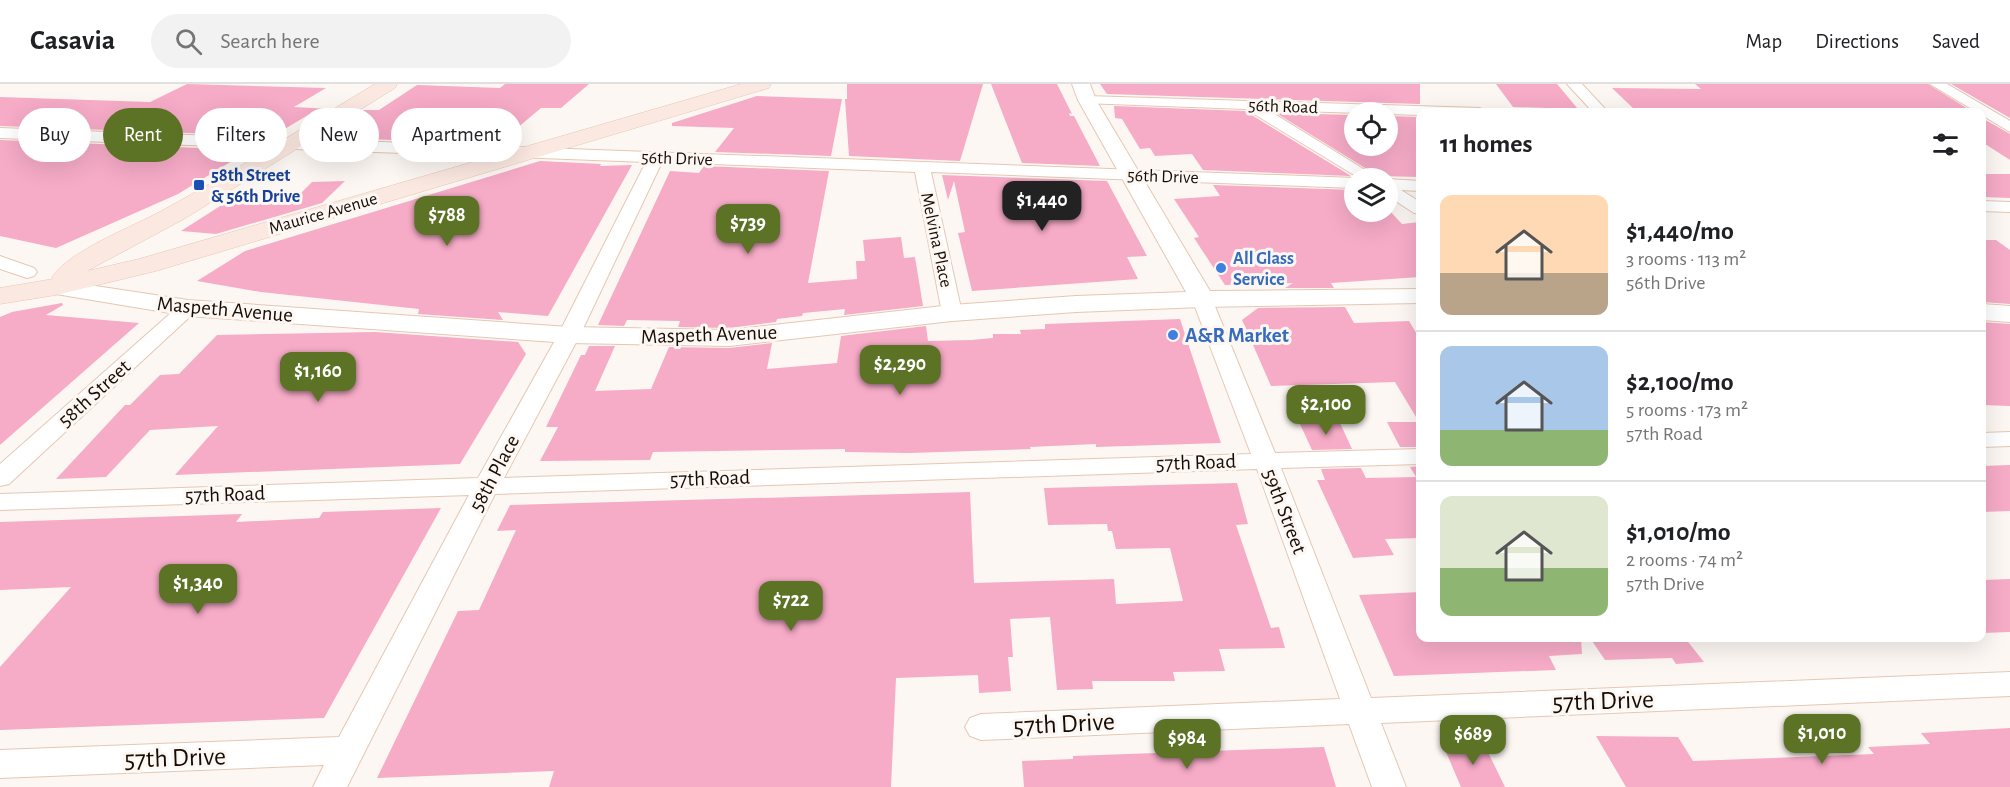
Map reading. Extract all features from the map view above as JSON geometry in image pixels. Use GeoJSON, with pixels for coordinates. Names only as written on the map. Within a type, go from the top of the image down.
{"type":"FeatureCollection","features":[{"type":"Feature","properties":{"kind":"main road"},"geometry":{"type":"LineString","coordinates":[[56,287],[80,264],[175,214],[388,84]]}},
{"type":"Feature","properties":{"kind":"main road","name":"Maurice Avenue"},"geometry":{"type":"LineString","coordinates":[[56,287],[147,265],[762,84]]}},
{"type":"Feature","properties":{"kind":"main road"},"geometry":{"type":"LineString","coordinates":[[0,280],[132,236]]}},
{"type":"Feature","properties":{"kind":"main road","name":"Maspeth Avenue"},"geometry":{"type":"LineString","coordinates":[[0,296],[56,287]]}},
{"type":"Feature","properties":{"kind":"street"},"geometry":{"type":"LineString","coordinates":[[1574,84],[1597,108]]}},
{"type":"Feature","properties":{"kind":"street"},"geometry":{"type":"LineString","coordinates":[[1937,84],[1977,108]]}},
{"type":"Feature","properties":{"kind":"street","name":"56th Road"},"geometry":{"type":"LineString","coordinates":[[1084,92],[1249,105],[1416,110]]}},
{"type":"Feature","properties":{"kind":"street","name":"59th Street"},"geometry":{"type":"LineString","coordinates":[[1084,92],[1202,299],[1389,787]]}},
{"type":"Feature","properties":{"kind":"street"},"geometry":{"type":"LineString","coordinates":[[1249,105],[1353,168]]}},
{"type":"Feature","properties":{"kind":"street"},"geometry":{"type":"LineString","coordinates":[[1986,114],[2010,128]]}},
{"type":"Feature","properties":{"kind":"street"},"geometry":{"type":"LineString","coordinates":[[1986,129],[2010,128]]}},
{"type":"Feature","properties":{"kind":"street","name":"56th Drive"},"geometry":{"type":"LineString","coordinates":[[0,133],[1344,183]]}},
{"type":"Feature","properties":{"kind":"street","name":"58th Place"},"geometry":{"type":"LineString","coordinates":[[330,787],[487,485],[569,336],[656,158]]}},
{"type":"Feature","properties":{"kind":"street","name":"Melvina Place"},"geometry":{"type":"LineString","coordinates":[[922,167],[952,313]]}},
{"type":"Feature","properties":{"kind":"street"},"geometry":{"type":"LineString","coordinates":[[1398,187],[1416,186]]}},
{"type":"Feature","properties":{"kind":"street"},"geometry":{"type":"LineString","coordinates":[[1398,194],[1416,206]]}},
{"type":"Feature","properties":{"kind":"street"},"geometry":{"type":"LineString","coordinates":[[1986,206],[2010,207]]}},
{"type":"Feature","properties":{"kind":"street"},"geometry":{"type":"LineString","coordinates":[[0,262],[27,272]]}},
{"type":"Feature","properties":{"kind":"street","name":"Maspeth Avenue"},"geometry":{"type":"LineString","coordinates":[[56,287],[188,308],[569,336],[729,338],[952,313],[1202,299],[1416,296]]}},
{"type":"Feature","properties":{"kind":"street","name":"58th Street"},"geometry":{"type":"LineString","coordinates":[[0,478],[188,308]]}},
{"type":"Feature","properties":{"kind":"street"},"geometry":{"type":"LineString","coordinates":[[1986,312],[2010,314]]}},
{"type":"Feature","properties":{"kind":"street"},"geometry":{"type":"LineString","coordinates":[[1986,440],[2010,439]]}},
{"type":"Feature","properties":{"kind":"street","name":"57th Road"},"geometry":{"type":"LineString","coordinates":[[0,502],[1416,456]]}},
{"type":"Feature","properties":{"kind":"street","name":"57th Drive"},"geometry":{"type":"LineString","coordinates":[[981,727],[2010,684]]}},
{"type":"Feature","properties":{"kind":"street","name":"57th Drive"},"geometry":{"type":"LineString","coordinates":[[0,764],[350,750]]}},
{"type":"Feature","properties":{"kind":"building"},"geometry":{"type":"Polygon","coordinates":[[[187,84],[326,88],[294,107],[312,108],[299,108],[299,120],[287,128],[287,108],[195,108],[195,133],[183,133],[183,108],[103,108],[103,130],[91,129],[91,108],[18,108],[18,127],[0,126],[0,97],[150,102],[187,84]]]}},
{"type":"Feature","properties":{"kind":"building"},"geometry":{"type":"Polygon","coordinates":[[[505,84],[589,84],[561,108],[541,108],[522,124],[522,108],[391,108],[391,140],[379,139],[379,110],[417,85],[500,88],[505,84]]]}},
{"type":"Feature","properties":{"kind":"building"},"geometry":{"type":"Polygon","coordinates":[[[847,84],[983,84],[960,161],[849,156],[845,99],[847,99],[847,84]]]}},
{"type":"Feature","properties":{"kind":"building"},"geometry":{"type":"Polygon","coordinates":[[[991,84],[1057,84],[1072,114],[1069,113],[1070,116],[1074,116],[1100,166],[1022,163],[991,84]]]}},
{"type":"Feature","properties":{"kind":"building"},"geometry":{"type":"Polygon","coordinates":[[[1100,84],[1420,84],[1420,104],[1398,102],[1107,94],[1100,84]]]}},
{"type":"Feature","properties":{"kind":"building"},"geometry":{"type":"Polygon","coordinates":[[[1496,84],[1557,84],[1577,108],[1546,108],[1513,107],[1496,84]]]}},
{"type":"Feature","properties":{"kind":"building"},"geometry":{"type":"Polygon","coordinates":[[[1695,84],[1928,84],[1967,108],[1633,108],[1612,88],[1701,89],[1695,84]]]}},
{"type":"Feature","properties":{"kind":"building"},"geometry":{"type":"Polygon","coordinates":[[[1951,84],[2010,84],[2010,118],[1951,84]]]}},
{"type":"Feature","properties":{"kind":"building"},"geometry":{"type":"Polygon","coordinates":[[[757,96],[842,99],[831,156],[715,152],[734,128],[672,126],[672,123],[757,96]]]}},
{"type":"Feature","properties":{"kind":"building"},"geometry":{"type":"Polygon","coordinates":[[[1114,106],[1245,111],[1344,172],[1344,176],[1203,170],[1192,154],[1155,156],[1150,148],[1140,149],[1122,119],[1115,118],[1114,106]]]}},
{"type":"Feature","properties":{"kind":"building"},"geometry":{"type":"Polygon","coordinates":[[[1276,113],[1344,115],[1344,155],[1276,113]]]}},
{"type":"Feature","properties":{"kind":"building"},"geometry":{"type":"Polygon","coordinates":[[[1398,116],[1416,117],[1416,177],[1398,176],[1398,168],[1365,168],[1346,156],[1398,156],[1398,116]]]}},
{"type":"Feature","properties":{"kind":"building"},"geometry":{"type":"Polygon","coordinates":[[[1986,120],[2010,134],[2010,160],[1986,145],[1986,120]]]}},
{"type":"Feature","properties":{"kind":"building"},"geometry":{"type":"Polygon","coordinates":[[[0,140],[18,141],[18,162],[91,162],[91,144],[103,144],[103,162],[183,162],[183,147],[195,148],[195,162],[230,162],[178,194],[56,248],[0,236],[0,140]]]}},
{"type":"Feature","properties":{"kind":"building"},"geometry":{"type":"Polygon","coordinates":[[[540,161],[601,164],[600,166],[632,165],[548,316],[498,312],[503,320],[418,314],[419,309],[261,292],[197,281],[245,251],[540,161]]]}},
{"type":"Feature","properties":{"kind":"building"},"geometry":{"type":"Polygon","coordinates":[[[704,166],[829,171],[808,283],[857,279],[856,261],[865,261],[863,240],[901,237],[904,258],[915,257],[923,306],[844,315],[845,309],[803,313],[802,316],[777,319],[776,322],[729,328],[678,327],[680,321],[627,320],[624,326],[598,325],[670,171],[699,173],[704,166]]]}},
{"type":"Feature","properties":{"kind":"building"},"geometry":{"type":"Polygon","coordinates":[[[1986,174],[2010,174],[2010,198],[1986,197],[1986,174]]]}},
{"type":"Feature","properties":{"kind":"building"},"geometry":{"type":"Polygon","coordinates":[[[942,175],[1107,181],[1147,256],[1127,257],[1138,279],[972,291],[958,233],[965,232],[954,181],[948,200],[942,175]]]}},
{"type":"Feature","properties":{"kind":"building"},"geometry":{"type":"Polygon","coordinates":[[[345,181],[322,203],[216,234],[181,231],[228,201],[243,204],[253,196],[299,195],[312,182],[345,181]]]}},
{"type":"Feature","properties":{"kind":"building"},"geometry":{"type":"Polygon","coordinates":[[[1213,185],[1344,190],[1344,222],[1398,222],[1398,220],[1402,224],[1416,222],[1416,277],[1331,283],[1334,288],[1285,288],[1293,283],[1225,285],[1194,238],[1199,237],[1174,199],[1220,196],[1213,185]]]}},
{"type":"Feature","properties":{"kind":"building"},"geometry":{"type":"Polygon","coordinates":[[[1986,240],[1996,240],[2010,250],[2010,304],[1986,302],[1986,240]]]}},
{"type":"Feature","properties":{"kind":"building"},"geometry":{"type":"Polygon","coordinates":[[[62,303],[63,305],[46,315],[139,323],[0,445],[0,317],[12,312],[62,303]]]}},
{"type":"Feature","properties":{"kind":"building"},"geometry":{"type":"Polygon","coordinates":[[[1345,307],[1354,323],[1409,321],[1416,332],[1416,417],[1395,382],[1271,386],[1242,320],[1258,308],[1345,307]]]}},
{"type":"Feature","properties":{"kind":"building"},"geometry":{"type":"Polygon","coordinates":[[[1180,319],[1221,443],[1096,447],[1096,444],[1030,447],[1031,449],[909,453],[845,452],[845,449],[653,452],[650,460],[540,461],[558,427],[546,427],[581,355],[585,355],[589,346],[615,346],[595,391],[651,389],[669,347],[729,348],[772,343],[767,369],[837,363],[841,336],[926,326],[928,341],[971,340],[993,338],[993,334],[1021,334],[1020,330],[1045,329],[1045,324],[1180,319]]]}},
{"type":"Feature","properties":{"kind":"building"},"geometry":{"type":"Polygon","coordinates":[[[1986,322],[2010,324],[2010,406],[1986,405],[1986,322]]]}},
{"type":"Feature","properties":{"kind":"building"},"geometry":{"type":"Polygon","coordinates":[[[375,332],[518,342],[526,354],[460,464],[175,475],[218,426],[150,430],[106,477],[56,479],[125,405],[130,405],[160,375],[179,374],[217,335],[375,332]]]}},
{"type":"Feature","properties":{"kind":"building"},"geometry":{"type":"Polygon","coordinates":[[[1387,422],[1416,422],[1416,447],[1400,447],[1387,422]]]}},
{"type":"Feature","properties":{"kind":"building"},"geometry":{"type":"Polygon","coordinates":[[[1340,423],[1352,449],[1312,450],[1300,424],[1340,423]]]}},
{"type":"Feature","properties":{"kind":"building"},"geometry":{"type":"Polygon","coordinates":[[[2010,465],[2010,511],[1986,512],[1986,466],[2010,465]]]}},
{"type":"Feature","properties":{"kind":"building"},"geometry":{"type":"Polygon","coordinates":[[[1416,466],[1416,477],[1410,467],[1416,466]]]}},
{"type":"Feature","properties":{"kind":"building"},"geometry":{"type":"Polygon","coordinates":[[[1361,468],[1366,478],[1416,477],[1416,538],[1385,539],[1394,555],[1353,558],[1317,480],[1325,480],[1321,469],[1361,468]]]}},
{"type":"Feature","properties":{"kind":"building"},"geometry":{"type":"Polygon","coordinates":[[[1237,483],[1248,524],[1236,525],[1271,628],[1279,627],[1285,648],[1219,649],[1225,671],[1173,672],[1175,681],[1092,681],[1093,689],[1057,690],[1050,617],[1010,619],[1013,657],[1008,657],[1011,691],[979,693],[978,675],[896,678],[891,787],[549,787],[554,771],[377,778],[458,611],[479,610],[516,530],[497,531],[510,505],[970,492],[974,583],[1114,579],[1116,604],[1183,601],[1170,548],[1116,549],[1112,531],[1108,531],[1107,524],[1048,525],[1044,488],[1237,483]]]}},
{"type":"Feature","properties":{"kind":"building"},"geometry":{"type":"Polygon","coordinates":[[[441,508],[324,718],[0,730],[0,667],[71,587],[0,590],[0,522],[242,514],[236,522],[319,518],[323,512],[441,508]]]}},
{"type":"Feature","properties":{"kind":"building"},"geometry":{"type":"Polygon","coordinates":[[[2010,579],[2010,632],[1986,633],[1986,580],[2010,579]]]}},
{"type":"Feature","properties":{"kind":"building"},"geometry":{"type":"Polygon","coordinates":[[[1416,592],[1416,642],[1581,642],[1582,654],[1549,656],[1556,670],[1394,676],[1359,595],[1416,592]]]}},
{"type":"Feature","properties":{"kind":"building"},"geometry":{"type":"Polygon","coordinates":[[[1593,642],[1688,642],[1704,662],[1676,664],[1672,658],[1605,660],[1593,642]]]}},
{"type":"Feature","properties":{"kind":"building"},"geometry":{"type":"Polygon","coordinates":[[[2010,728],[2010,787],[1626,787],[1596,736],[1678,737],[1693,761],[1874,754],[1868,747],[1930,744],[1921,733],[2010,728]]]}},
{"type":"Feature","properties":{"kind":"building"},"geometry":{"type":"Polygon","coordinates":[[[1484,744],[1505,787],[1461,787],[1443,745],[1484,744]]]}},
{"type":"Feature","properties":{"kind":"building"},"geometry":{"type":"Polygon","coordinates":[[[1324,747],[1336,787],[1024,787],[1022,761],[1073,759],[1073,756],[1324,747]]]}},
{"type":"Feature","properties":{"kind":"place","name":"58th Street & 56th Drive"},"geometry":{"type":"Point","coordinates":[199,185]}},
{"type":"Feature","properties":{"kind":"place","name":"All Glass Service"},"geometry":{"type":"Point","coordinates":[1221,268]}},
{"type":"Feature","properties":{"kind":"place","name":"A&R Market"},"geometry":{"type":"Point","coordinates":[1173,335]}}]}
